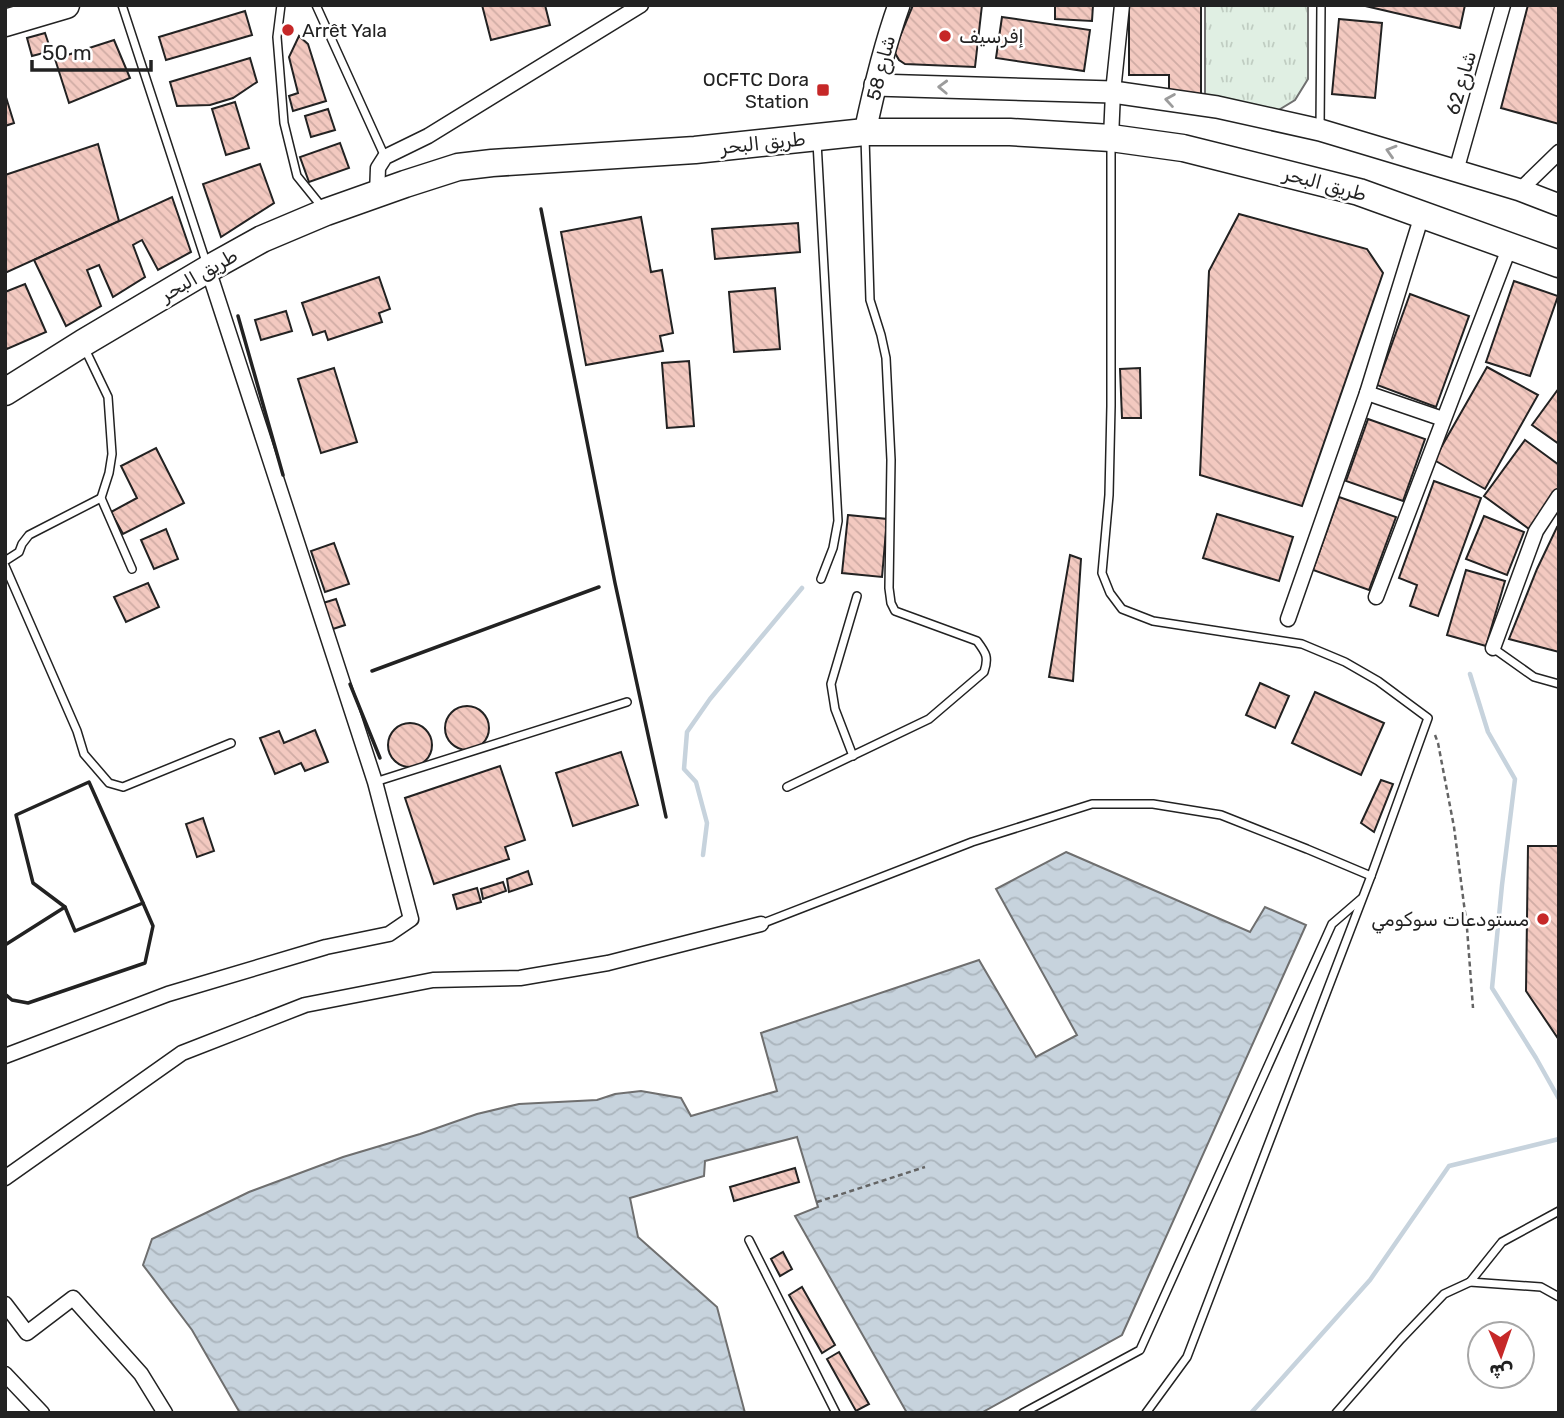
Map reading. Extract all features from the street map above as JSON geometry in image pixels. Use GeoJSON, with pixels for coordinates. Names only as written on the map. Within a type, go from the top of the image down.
{"type":"FeatureCollection","features":[{"type":"Feature","properties":{"kind":"highway"},"geometry":{"type":"LineString","coordinates":[[5,23],[66,5]]}},
{"type":"Feature","properties":{"kind":"highway","name":"طريق البحر"},"geometry":{"type":"LineString","coordinates":[[5,392],[83,343],[262,239],[326,212],[458,167],[695,150],[865,132],[1010,132],[1111,138],[1182,148],[1359,192],[1559,264]]}},
{"type":"Feature","properties":{"kind":"street"},"geometry":{"type":"LineString","coordinates":[[376,195],[377,168],[385,157],[428,136],[641,5]]}},
{"type":"Feature","properties":{"kind":"street","name":"شارع 58"},"geometry":{"type":"LineString","coordinates":[[865,132],[888,35],[899,5]]}},
{"type":"Feature","properties":{"kind":"street"},"geometry":{"type":"LineString","coordinates":[[1111,138],[1112,92],[1122,5]]}},
{"type":"Feature","properties":{"kind":"street","name":"شارع 62"},"geometry":{"type":"LineString","coordinates":[[1456,171],[1503,5]]}},
{"type":"Feature","properties":{"kind":"street"},"geometry":{"type":"LineString","coordinates":[[875,85],[1112,92],[1217,107],[1320,130],[1520,190],[1559,205]]}},
{"type":"Feature","properties":{"kind":"street"},"geometry":{"type":"LineString","coordinates":[[1520,190],[1559,152]]}},
{"type":"Feature","properties":{"kind":"street"},"geometry":{"type":"LineString","coordinates":[[1288,619],[1367,393],[1422,215]]}},
{"type":"Feature","properties":{"kind":"street"},"geometry":{"type":"LineString","coordinates":[[1376,597],[1510,246]]}},
{"type":"Feature","properties":{"kind":"street"},"geometry":{"type":"LineString","coordinates":[[5,1056],[168,994],[326,947],[389,934],[411,919],[375,782],[208,269]]}},
{"type":"Feature","properties":{"kind":"street"},"geometry":{"type":"LineString","coordinates":[[1367,393],[1443,419]]}},
{"type":"Feature","properties":{"kind":"street"},"geometry":{"type":"LineString","coordinates":[[1493,648],[1536,531],[1559,496]]}},
{"type":"Feature","properties":{"kind":"street"},"geometry":{"type":"LineString","coordinates":[[5,1178],[182,1053],[305,1005],[433,980],[520,978],[608,963],[761,924]]}},
{"type":"Feature","properties":{"kind":"street"},"geometry":{"type":"LineString","coordinates":[[5,1304],[27,1333],[73,1298],[141,1374],[166,1413]]}},
{"type":"Feature","properties":{"kind":"street"},"geometry":{"type":"LineString","coordinates":[[5,1374],[42,1413]]}},
{"type":"Feature","properties":{"kind":"lane"},"geometry":{"type":"LineString","coordinates":[[122,5],[208,269]]}},
{"type":"Feature","properties":{"kind":"lane"},"geometry":{"type":"LineString","coordinates":[[281,5],[277,37],[284,123],[297,176],[326,212]]}},
{"type":"Feature","properties":{"kind":"lane"},"geometry":{"type":"LineString","coordinates":[[316,5],[385,157]]}},
{"type":"Feature","properties":{"kind":"lane"},"geometry":{"type":"LineString","coordinates":[[1320,130],[1321,5]]}},
{"type":"Feature","properties":{"kind":"lane"},"geometry":{"type":"LineString","coordinates":[[787,787],[929,719],[984,672],[987,662],[985,651],[977,641],[895,611],[891,603],[891,460],[886,358],[870,300],[865,132]]}},
{"type":"Feature","properties":{"kind":"lane"},"geometry":{"type":"LineString","coordinates":[[817,138],[838,521],[833,548],[821,579]]}},
{"type":"Feature","properties":{"kind":"lane"},"geometry":{"type":"LineString","coordinates":[[1111,138],[1111,405],[1109,495],[1102,573],[1110,593],[1122,609],[1153,621],[1302,644],[1345,662],[1378,681],[1428,719],[1371,876],[1187,1357],[1146,1413]]}},
{"type":"Feature","properties":{"kind":"lane"},"geometry":{"type":"LineString","coordinates":[[83,343],[108,397],[112,454],[101,498],[132,569]]}},
{"type":"Feature","properties":{"kind":"lane"},"geometry":{"type":"LineString","coordinates":[[101,498],[29,535],[19,552],[5,564],[77,731],[84,754],[109,783],[123,787],[231,743]]}},
{"type":"Feature","properties":{"kind":"lane"},"geometry":{"type":"LineString","coordinates":[[853,756],[835,709],[831,684],[857,596]]}},
{"type":"Feature","properties":{"kind":"lane"},"geometry":{"type":"LineString","coordinates":[[1493,648],[1534,677],[1559,684]]}},
{"type":"Feature","properties":{"kind":"lane"},"geometry":{"type":"LineString","coordinates":[[375,782],[627,702]]}},
{"type":"Feature","properties":{"kind":"lane"},"geometry":{"type":"LineString","coordinates":[[761,924],[972,842],[1092,804],[1153,804],[1221,815],[1371,876]]}},
{"type":"Feature","properties":{"kind":"lane"},"geometry":{"type":"LineString","coordinates":[[1023,1413],[1140,1350],[1332,924],[1362,899]]}},
{"type":"Feature","properties":{"kind":"lane"},"geometry":{"type":"LineString","coordinates":[[1336,1413],[1444,1294],[1470,1282],[1502,1242],[1559,1212]]}},
{"type":"Feature","properties":{"kind":"lane"},"geometry":{"type":"LineString","coordinates":[[749,1240],[836,1413]]}},
{"type":"Feature","properties":{"kind":"lane"},"geometry":{"type":"LineString","coordinates":[[1470,1282],[1541,1287],[1559,1297]]}},
{"type":"Feature","properties":{"kind":"path"},"geometry":{"type":"LineString","coordinates":[[1428,719],[1438,743],[1454,827],[1467,928],[1473,1009]]}},
{"type":"Feature","properties":{"kind":"path"},"geometry":{"type":"LineString","coordinates":[[817,1202],[925,1167]]}},
{"type":"Feature","properties":{"kind":"green space"},"geometry":{"type":"Polygon","coordinates":[[[1205,5],[1308,5],[1308,79],[1295,100],[1277,111],[1205,98],[1205,5]]]}},
{"type":"Feature","properties":{"kind":"water"},"geometry":{"type":"Polygon","coordinates":[[[1066,852],[1250,932],[1265,907],[1306,925],[1122,1335],[981,1413],[907,1413],[795,1216],[818,1207],[797,1137],[705,1161],[704,1176],[630,1198],[638,1237],[717,1307],[745,1413],[240,1413],[192,1330],[143,1265],[152,1239],[249,1192],[343,1157],[477,1114],[519,1104],[597,1100],[615,1094],[641,1091],[681,1098],[691,1116],[777,1091],[761,1033],[979,960],[1036,1057],[1077,1035],[996,889],[1066,852]]]}},
{"type":"Feature","properties":{"kind":"building"},"geometry":{"type":"Polygon","coordinates":[[[482,5],[545,5],[550,25],[491,40],[482,5]]]}},
{"type":"Feature","properties":{"kind":"building"},"geometry":{"type":"Polygon","coordinates":[[[913,5],[982,5],[975,67],[905,64],[899,60],[895,53],[896,46],[913,5]]]}},
{"type":"Feature","properties":{"kind":"building"},"geometry":{"type":"Polygon","coordinates":[[[1055,5],[1093,5],[1092,21],[1055,19],[1055,5]]]}},
{"type":"Feature","properties":{"kind":"building"},"geometry":{"type":"Polygon","coordinates":[[[1129,5],[1201,5],[1201,99],[1169,99],[1169,75],[1129,75],[1129,5]]]}},
{"type":"Feature","properties":{"kind":"building"},"geometry":{"type":"Polygon","coordinates":[[[1361,5],[1465,5],[1460,28],[1361,5]]]}},
{"type":"Feature","properties":{"kind":"building"},"geometry":{"type":"Polygon","coordinates":[[[1528,5],[1559,5],[1559,124],[1501,108],[1528,5]]]}},
{"type":"Feature","properties":{"kind":"building"},"geometry":{"type":"Polygon","coordinates":[[[245,11],[252,35],[166,60],[159,37],[245,11]]]}},
{"type":"Feature","properties":{"kind":"building"},"geometry":{"type":"Polygon","coordinates":[[[1002,17],[1090,30],[1084,71],[996,58],[1002,17]]]}},
{"type":"Feature","properties":{"kind":"building"},"geometry":{"type":"Polygon","coordinates":[[[1339,19],[1382,23],[1375,98],[1332,94],[1339,19]]]}},
{"type":"Feature","properties":{"kind":"building"},"geometry":{"type":"Polygon","coordinates":[[[45,33],[51,51],[32,56],[27,38],[45,33]]]}},
{"type":"Feature","properties":{"kind":"building"},"geometry":{"type":"Polygon","coordinates":[[[299,36],[308,44],[326,101],[293,111],[289,96],[298,93],[289,57],[299,36]]]}},
{"type":"Feature","properties":{"kind":"building"},"geometry":{"type":"Polygon","coordinates":[[[114,40],[130,78],[69,103],[55,59],[114,40]]]}},
{"type":"Feature","properties":{"kind":"building"},"geometry":{"type":"Polygon","coordinates":[[[250,58],[257,82],[233,98],[210,105],[177,106],[170,82],[250,58]]]}},
{"type":"Feature","properties":{"kind":"building"},"geometry":{"type":"Polygon","coordinates":[[[5,94],[14,123],[5,126],[5,94]]]}},
{"type":"Feature","properties":{"kind":"building"},"geometry":{"type":"Polygon","coordinates":[[[235,102],[249,148],[226,155],[212,109],[235,102]]]}},
{"type":"Feature","properties":{"kind":"building"},"geometry":{"type":"Polygon","coordinates":[[[328,109],[335,130],[311,137],[305,116],[328,109]]]}},
{"type":"Feature","properties":{"kind":"building"},"geometry":{"type":"Polygon","coordinates":[[[340,143],[349,168],[309,182],[300,157],[340,143]]]}},
{"type":"Feature","properties":{"kind":"building"},"geometry":{"type":"Polygon","coordinates":[[[98,144],[119,221],[5,273],[5,175],[98,144]]]}},
{"type":"Feature","properties":{"kind":"building"},"geometry":{"type":"Polygon","coordinates":[[[260,164],[274,203],[221,237],[203,184],[260,164]]]}},
{"type":"Feature","properties":{"kind":"building"},"geometry":{"type":"Polygon","coordinates":[[[172,197],[191,252],[158,270],[142,240],[133,245],[145,277],[113,297],[99,265],[87,270],[101,306],[66,326],[34,260],[172,197]]]}},
{"type":"Feature","properties":{"kind":"building"},"geometry":{"type":"Polygon","coordinates":[[[1239,214],[1367,249],[1383,273],[1302,506],[1200,475],[1209,271],[1239,214]]]}},
{"type":"Feature","properties":{"kind":"building"},"geometry":{"type":"Polygon","coordinates":[[[641,217],[651,272],[662,270],[673,333],[660,336],[663,351],[586,365],[561,232],[641,217]]]}},
{"type":"Feature","properties":{"kind":"building"},"geometry":{"type":"Polygon","coordinates":[[[798,223],[800,252],[715,259],[712,229],[798,223]]]}},
{"type":"Feature","properties":{"kind":"building"},"geometry":{"type":"Polygon","coordinates":[[[379,277],[390,309],[379,313],[382,322],[328,340],[325,331],[313,335],[302,303],[379,277]]]}},
{"type":"Feature","properties":{"kind":"building"},"geometry":{"type":"Polygon","coordinates":[[[1514,281],[1558,296],[1530,376],[1486,362],[1514,281]]]}},
{"type":"Feature","properties":{"kind":"building"},"geometry":{"type":"Polygon","coordinates":[[[25,284],[46,332],[7,349],[5,292],[25,284]]]}},
{"type":"Feature","properties":{"kind":"building"},"geometry":{"type":"Polygon","coordinates":[[[775,288],[780,349],[734,352],[729,292],[775,288]]]}},
{"type":"Feature","properties":{"kind":"building"},"geometry":{"type":"Polygon","coordinates":[[[1410,294],[1469,316],[1436,407],[1377,385],[1410,294]]]}},
{"type":"Feature","properties":{"kind":"building"},"geometry":{"type":"Polygon","coordinates":[[[286,311],[292,331],[261,340],[255,320],[286,311]]]}},
{"type":"Feature","properties":{"kind":"building"},"geometry":{"type":"Polygon","coordinates":[[[689,361],[694,426],[667,428],[662,363],[689,361]]]}},
{"type":"Feature","properties":{"kind":"building"},"geometry":{"type":"Polygon","coordinates":[[[1487,367],[1538,395],[1485,489],[1434,460],[1487,367]]]}},
{"type":"Feature","properties":{"kind":"building"},"geometry":{"type":"Polygon","coordinates":[[[334,368],[357,442],[321,453],[298,379],[334,368]]]}},
{"type":"Feature","properties":{"kind":"building"},"geometry":{"type":"Polygon","coordinates":[[[1140,368],[1141,418],[1122,418],[1120,369],[1140,368]]]}},
{"type":"Feature","properties":{"kind":"building"},"geometry":{"type":"Polygon","coordinates":[[[1559,388],[1559,444],[1532,425],[1559,388]]]}},
{"type":"Feature","properties":{"kind":"building"},"geometry":{"type":"Polygon","coordinates":[[[1368,419],[1425,439],[1403,501],[1346,481],[1368,419]]]}},
{"type":"Feature","properties":{"kind":"building"},"geometry":{"type":"Polygon","coordinates":[[[1525,440],[1559,465],[1559,489],[1529,529],[1484,496],[1525,440]]]}},
{"type":"Feature","properties":{"kind":"building"},"geometry":{"type":"Polygon","coordinates":[[[156,448],[184,503],[123,534],[111,512],[137,498],[121,466],[156,448]]]}},
{"type":"Feature","properties":{"kind":"building"},"geometry":{"type":"Polygon","coordinates":[[[1434,481],[1481,498],[1438,616],[1410,606],[1417,585],[1399,578],[1434,481]]]}},
{"type":"Feature","properties":{"kind":"building"},"geometry":{"type":"Polygon","coordinates":[[[1339,497],[1396,517],[1369,590],[1313,570],[1339,497]]]}},
{"type":"Feature","properties":{"kind":"building"},"geometry":{"type":"Polygon","coordinates":[[[1217,514],[1293,537],[1279,581],[1203,558],[1217,514]]]}},
{"type":"Feature","properties":{"kind":"building"},"geometry":{"type":"Polygon","coordinates":[[[848,515],[887,519],[882,577],[842,573],[848,515]]]}},
{"type":"Feature","properties":{"kind":"building"},"geometry":{"type":"Polygon","coordinates":[[[1484,516],[1524,532],[1507,575],[1466,559],[1484,516]]]}},
{"type":"Feature","properties":{"kind":"building"},"geometry":{"type":"Polygon","coordinates":[[[1557,527],[1559,528],[1559,652],[1509,639],[1557,527]]]}},
{"type":"Feature","properties":{"kind":"building"},"geometry":{"type":"Polygon","coordinates":[[[166,529],[178,559],[154,569],[141,540],[166,529]]]}},
{"type":"Feature","properties":{"kind":"building"},"geometry":{"type":"Polygon","coordinates":[[[334,543],[349,584],[325,592],[311,551],[334,543]]]}},
{"type":"Feature","properties":{"kind":"building"},"geometry":{"type":"Polygon","coordinates":[[[1070,555],[1081,559],[1073,681],[1049,677],[1070,555]]]}},
{"type":"Feature","properties":{"kind":"building"},"geometry":{"type":"Polygon","coordinates":[[[1466,570],[1505,581],[1486,646],[1447,635],[1466,570]]]}},
{"type":"Feature","properties":{"kind":"building"},"geometry":{"type":"Polygon","coordinates":[[[148,583],[159,607],[126,622],[114,597],[148,583]]]}},
{"type":"Feature","properties":{"kind":"building"},"geometry":{"type":"Polygon","coordinates":[[[336,599],[345,625],[333,629],[323,603],[336,599]]]}},
{"type":"Feature","properties":{"kind":"building"},"geometry":{"type":"Polygon","coordinates":[[[1260,683],[1289,696],[1275,728],[1246,715],[1260,683]]]}},
{"type":"Feature","properties":{"kind":"building"},"geometry":{"type":"Polygon","coordinates":[[[1315,692],[1384,723],[1361,775],[1292,743],[1315,692]]]}},
{"type":"Feature","properties":{"kind":"building"},"geometry":{"type":"Polygon","coordinates":[[[467,706],[483,712],[489,728],[483,744],[467,750],[451,744],[445,728],[451,712],[467,706]]]}},
{"type":"Feature","properties":{"kind":"building"},"geometry":{"type":"Polygon","coordinates":[[[410,723],[426,729],[432,745],[426,761],[410,767],[394,761],[388,745],[394,729],[410,723]]]}},
{"type":"Feature","properties":{"kind":"building"},"geometry":{"type":"Polygon","coordinates":[[[315,730],[328,762],[305,771],[301,763],[275,774],[260,738],[279,731],[284,743],[315,730]]]}},
{"type":"Feature","properties":{"kind":"building"},"geometry":{"type":"Polygon","coordinates":[[[621,752],[638,805],[573,826],[556,773],[621,752]]]}},
{"type":"Feature","properties":{"kind":"building"},"geometry":{"type":"Polygon","coordinates":[[[500,766],[525,840],[505,847],[509,859],[434,884],[405,798],[500,766]]]}},
{"type":"Feature","properties":{"kind":"building"},"geometry":{"type":"Polygon","coordinates":[[[1381,780],[1393,784],[1374,832],[1361,823],[1381,780]]]}},
{"type":"Feature","properties":{"kind":"building"},"geometry":{"type":"Polygon","coordinates":[[[203,818],[214,851],[197,857],[186,824],[203,818]]]}},
{"type":"Feature","properties":{"kind":"building","name":"مستودعات سوكومي"},"geometry":{"type":"Polygon","coordinates":[[[1528,846],[1559,846],[1559,1040],[1526,991],[1528,846]]]}},
{"type":"Feature","properties":{"kind":"building"},"geometry":{"type":"Polygon","coordinates":[[[528,871],[532,884],[509,892],[507,879],[528,871]]]}},
{"type":"Feature","properties":{"kind":"building"},"geometry":{"type":"Polygon","coordinates":[[[503,882],[506,891],[483,899],[481,889],[503,882]]]}},
{"type":"Feature","properties":{"kind":"building"},"geometry":{"type":"Polygon","coordinates":[[[477,888],[481,902],[457,909],[453,895],[477,888]]]}},
{"type":"Feature","properties":{"kind":"building"},"geometry":{"type":"Polygon","coordinates":[[[795,1168],[799,1182],[734,1201],[730,1187],[795,1168]]]}},
{"type":"Feature","properties":{"kind":"building"},"geometry":{"type":"Polygon","coordinates":[[[783,1252],[792,1269],[780,1276],[771,1259],[783,1252]]]}},
{"type":"Feature","properties":{"kind":"building"},"geometry":{"type":"Polygon","coordinates":[[[802,1287],[835,1345],[822,1353],[789,1295],[802,1287]]]}},
{"type":"Feature","properties":{"kind":"building"},"geometry":{"type":"Polygon","coordinates":[[[839,1352],[869,1404],[856,1411],[827,1359],[839,1352]]]}},
{"type":"Feature","properties":{"kind":"waterway"},"geometry":{"type":"LineString","coordinates":[[703,855],[707,823],[696,782],[684,769],[687,732],[710,699],[802,588]]}},
{"type":"Feature","properties":{"kind":"waterway"},"geometry":{"type":"LineString","coordinates":[[1470,674],[1488,732],[1515,779],[1492,988],[1559,1099]]}},
{"type":"Feature","properties":{"kind":"waterway"},"geometry":{"type":"LineString","coordinates":[[1251,1413],[1370,1280],[1449,1166],[1559,1139]]}},
{"type":"Feature","properties":{"kind":"wall"},"geometry":{"type":"LineString","coordinates":[[541,209],[615,583],[666,817]]}},
{"type":"Feature","properties":{"kind":"wall"},"geometry":{"type":"LineString","coordinates":[[238,316],[283,475]]}},
{"type":"Feature","properties":{"kind":"wall"},"geometry":{"type":"LineString","coordinates":[[372,671],[599,587]]}},
{"type":"Feature","properties":{"kind":"wall"},"geometry":{"type":"LineString","coordinates":[[350,684],[380,758]]}},
{"type":"Feature","properties":{"kind":"wall"},"geometry":{"type":"LineString","coordinates":[[89,782],[143,903],[75,931],[65,907],[33,883],[16,815],[89,782]]}},
{"type":"Feature","properties":{"kind":"wall"},"geometry":{"type":"LineString","coordinates":[[5,994],[12,1000],[28,1003],[145,963],[153,926],[143,903]]}},
{"type":"Feature","properties":{"kind":"wall"},"geometry":{"type":"LineString","coordinates":[[5,945],[65,907]]}},
{"type":"Feature","properties":{"kind":"place","name":"Arrêt Yala"},"geometry":{"type":"Point","coordinates":[288,30]}},
{"type":"Feature","properties":{"kind":"place","name":"إفرسيف"},"geometry":{"type":"Point","coordinates":[945,36]}},
{"type":"Feature","properties":{"kind":"place","name":"OCFTC Dora Station"},"geometry":{"type":"Point","coordinates":[823,90]}},
{"type":"Feature","properties":{"kind":"place","name":"مستودعات سوكومي"},"geometry":{"type":"Point","coordinates":[1543,919]}}]}
